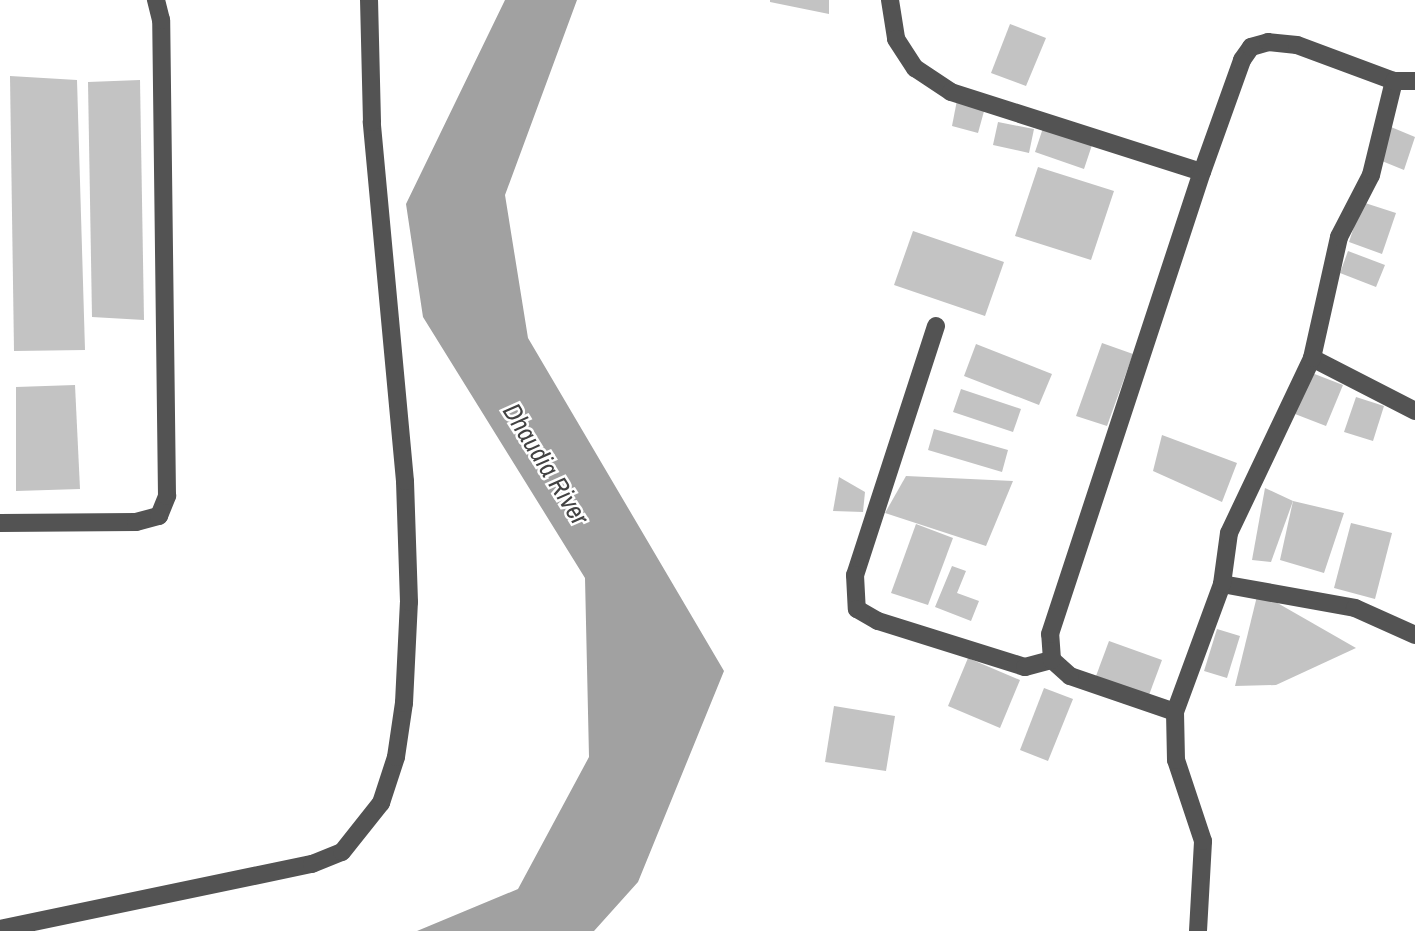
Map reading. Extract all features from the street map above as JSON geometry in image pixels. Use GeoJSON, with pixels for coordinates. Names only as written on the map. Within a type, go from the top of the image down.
{"type":"FeatureCollection","features":[{"type":"Feature","properties":{"kind":"street"},"geometry":{"type":"LineString","coordinates":[[0,523],[136,522],[159,516],[167,496],[161,20],[156,0]]}},
{"type":"Feature","properties":{"kind":"street"},"geometry":{"type":"LineString","coordinates":[[0,929],[312,864],[342,852],[362,832],[381,803],[396,757],[402,716],[409,602],[405,481],[372,122],[369,0]]}},
{"type":"Feature","properties":{"kind":"street"},"geometry":{"type":"LineString","coordinates":[[890,0],[896,39],[915,68],[951,92],[1202,172]]}},
{"type":"Feature","properties":{"kind":"street"},"geometry":{"type":"LineString","coordinates":[[1175,712],[1070,676],[1052,660],[1050,634],[1202,172],[1242,60],[1251,47],[1268,42],[1297,45],[1394,81],[1415,81]]}},
{"type":"Feature","properties":{"kind":"street"},"geometry":{"type":"LineString","coordinates":[[1198,931],[1203,841],[1176,760],[1175,712],[1222,584],[1229,533],[1312,358],[1339,237],[1371,175],[1394,81]]}},
{"type":"Feature","properties":{"kind":"street"},"geometry":{"type":"LineString","coordinates":[[936,326],[855,575],[857,609],[878,621],[1025,667],[1052,660]]}},
{"type":"Feature","properties":{"kind":"street"},"geometry":{"type":"LineString","coordinates":[[1312,358],[1415,411]]}},
{"type":"Feature","properties":{"kind":"street"},"geometry":{"type":"LineString","coordinates":[[1222,584],[1355,608],[1415,635]]}},
{"type":"Feature","properties":{"kind":"water","name":"Dhaudia River"},"geometry":{"type":"Polygon","coordinates":[[[505,0],[577,0],[505,195],[528,338],[724,671],[638,882],[594,931],[417,931],[518,889],[589,757],[585,578],[423,317],[406,204],[505,0]]]}},
{"type":"Feature","properties":{"kind":"building"},"geometry":{"type":"Polygon","coordinates":[[[829,0],[829,14],[770,2],[829,0]]]}},
{"type":"Feature","properties":{"kind":"building"},"geometry":{"type":"Polygon","coordinates":[[[1010,24],[1046,38],[1026,86],[991,73],[1010,24]]]}},
{"type":"Feature","properties":{"kind":"building"},"geometry":{"type":"Polygon","coordinates":[[[10,76],[77,80],[85,350],[14,351],[10,76]]]}},
{"type":"Feature","properties":{"kind":"building"},"geometry":{"type":"Polygon","coordinates":[[[140,80],[144,320],[92,317],[88,82],[140,80]]]}},
{"type":"Feature","properties":{"kind":"building"},"geometry":{"type":"Polygon","coordinates":[[[958,95],[986,104],[978,133],[952,126],[958,95]]]}},
{"type":"Feature","properties":{"kind":"building"},"geometry":{"type":"Polygon","coordinates":[[[998,122],[1034,129],[1029,153],[993,145],[998,122]]]}},
{"type":"Feature","properties":{"kind":"building"},"geometry":{"type":"Polygon","coordinates":[[[1045,122],[1094,139],[1084,169],[1035,152],[1045,122]]]}},
{"type":"Feature","properties":{"kind":"building"},"geometry":{"type":"Polygon","coordinates":[[[1391,127],[1415,137],[1404,170],[1377,159],[1391,127]]]}},
{"type":"Feature","properties":{"kind":"building"},"geometry":{"type":"Polygon","coordinates":[[[1038,167],[1114,191],[1091,260],[1015,236],[1038,167]]]}},
{"type":"Feature","properties":{"kind":"building"},"geometry":{"type":"Polygon","coordinates":[[[1362,202],[1396,213],[1382,254],[1349,242],[1362,202]]]}},
{"type":"Feature","properties":{"kind":"building"},"geometry":{"type":"Polygon","coordinates":[[[913,231],[1004,262],[985,316],[894,285],[913,231]]]}},
{"type":"Feature","properties":{"kind":"building"},"geometry":{"type":"Polygon","coordinates":[[[1348,251],[1385,265],[1376,287],[1340,273],[1348,251]]]}},
{"type":"Feature","properties":{"kind":"building"},"geometry":{"type":"Polygon","coordinates":[[[1102,343],[1133,354],[1107,426],[1076,416],[1102,343]]]}},
{"type":"Feature","properties":{"kind":"building"},"geometry":{"type":"Polygon","coordinates":[[[976,344],[1052,374],[1039,405],[964,376],[976,344]]]}},
{"type":"Feature","properties":{"kind":"building"},"geometry":{"type":"Polygon","coordinates":[[[1312,373],[1343,385],[1326,426],[1295,414],[1312,373]]]}},
{"type":"Feature","properties":{"kind":"building"},"geometry":{"type":"Polygon","coordinates":[[[75,385],[80,489],[16,491],[16,387],[75,385]]]}},
{"type":"Feature","properties":{"kind":"building"},"geometry":{"type":"Polygon","coordinates":[[[961,389],[1021,409],[1013,432],[953,412],[961,389]]]}},
{"type":"Feature","properties":{"kind":"building"},"geometry":{"type":"Polygon","coordinates":[[[1356,397],[1384,406],[1373,441],[1344,432],[1356,397]]]}},
{"type":"Feature","properties":{"kind":"building"},"geometry":{"type":"Polygon","coordinates":[[[934,429],[1008,450],[1002,472],[928,450],[934,429]]]}},
{"type":"Feature","properties":{"kind":"building"},"geometry":{"type":"Polygon","coordinates":[[[1162,435],[1237,463],[1222,502],[1153,471],[1162,435]]]}},
{"type":"Feature","properties":{"kind":"building"},"geometry":{"type":"Polygon","coordinates":[[[906,476],[1013,481],[986,546],[885,513],[906,476]]]}},
{"type":"Feature","properties":{"kind":"building"},"geometry":{"type":"Polygon","coordinates":[[[839,477],[865,492],[863,512],[833,511],[839,477]]]}},
{"type":"Feature","properties":{"kind":"building"},"geometry":{"type":"Polygon","coordinates":[[[1265,488],[1293,501],[1271,562],[1252,560],[1265,488]]]}},
{"type":"Feature","properties":{"kind":"building"},"geometry":{"type":"Polygon","coordinates":[[[1293,501],[1344,513],[1324,573],[1280,560],[1293,501]]]}},
{"type":"Feature","properties":{"kind":"building"},"geometry":{"type":"Polygon","coordinates":[[[1351,523],[1392,533],[1375,599],[1334,588],[1351,523]]]}},
{"type":"Feature","properties":{"kind":"building"},"geometry":{"type":"Polygon","coordinates":[[[916,524],[953,538],[928,605],[891,593],[916,524]]]}},
{"type":"Feature","properties":{"kind":"building"},"geometry":{"type":"Polygon","coordinates":[[[952,566],[966,571],[957,593],[979,601],[971,621],[935,607],[952,566]]]}},
{"type":"Feature","properties":{"kind":"building"},"geometry":{"type":"Polygon","coordinates":[[[1258,592],[1356,648],[1276,685],[1235,686],[1258,592]]]}},
{"type":"Feature","properties":{"kind":"building"},"geometry":{"type":"Polygon","coordinates":[[[1217,629],[1240,636],[1227,678],[1204,671],[1217,629]]]}},
{"type":"Feature","properties":{"kind":"building"},"geometry":{"type":"Polygon","coordinates":[[[1109,641],[1162,660],[1149,695],[1096,676],[1109,641]]]}},
{"type":"Feature","properties":{"kind":"building"},"geometry":{"type":"Polygon","coordinates":[[[968,658],[1020,680],[1000,728],[948,706],[968,658]]]}},
{"type":"Feature","properties":{"kind":"building"},"geometry":{"type":"Polygon","coordinates":[[[1044,688],[1073,699],[1048,761],[1020,750],[1044,688]]]}},
{"type":"Feature","properties":{"kind":"building"},"geometry":{"type":"Polygon","coordinates":[[[834,706],[895,716],[886,771],[825,762],[834,706]]]}}]}
